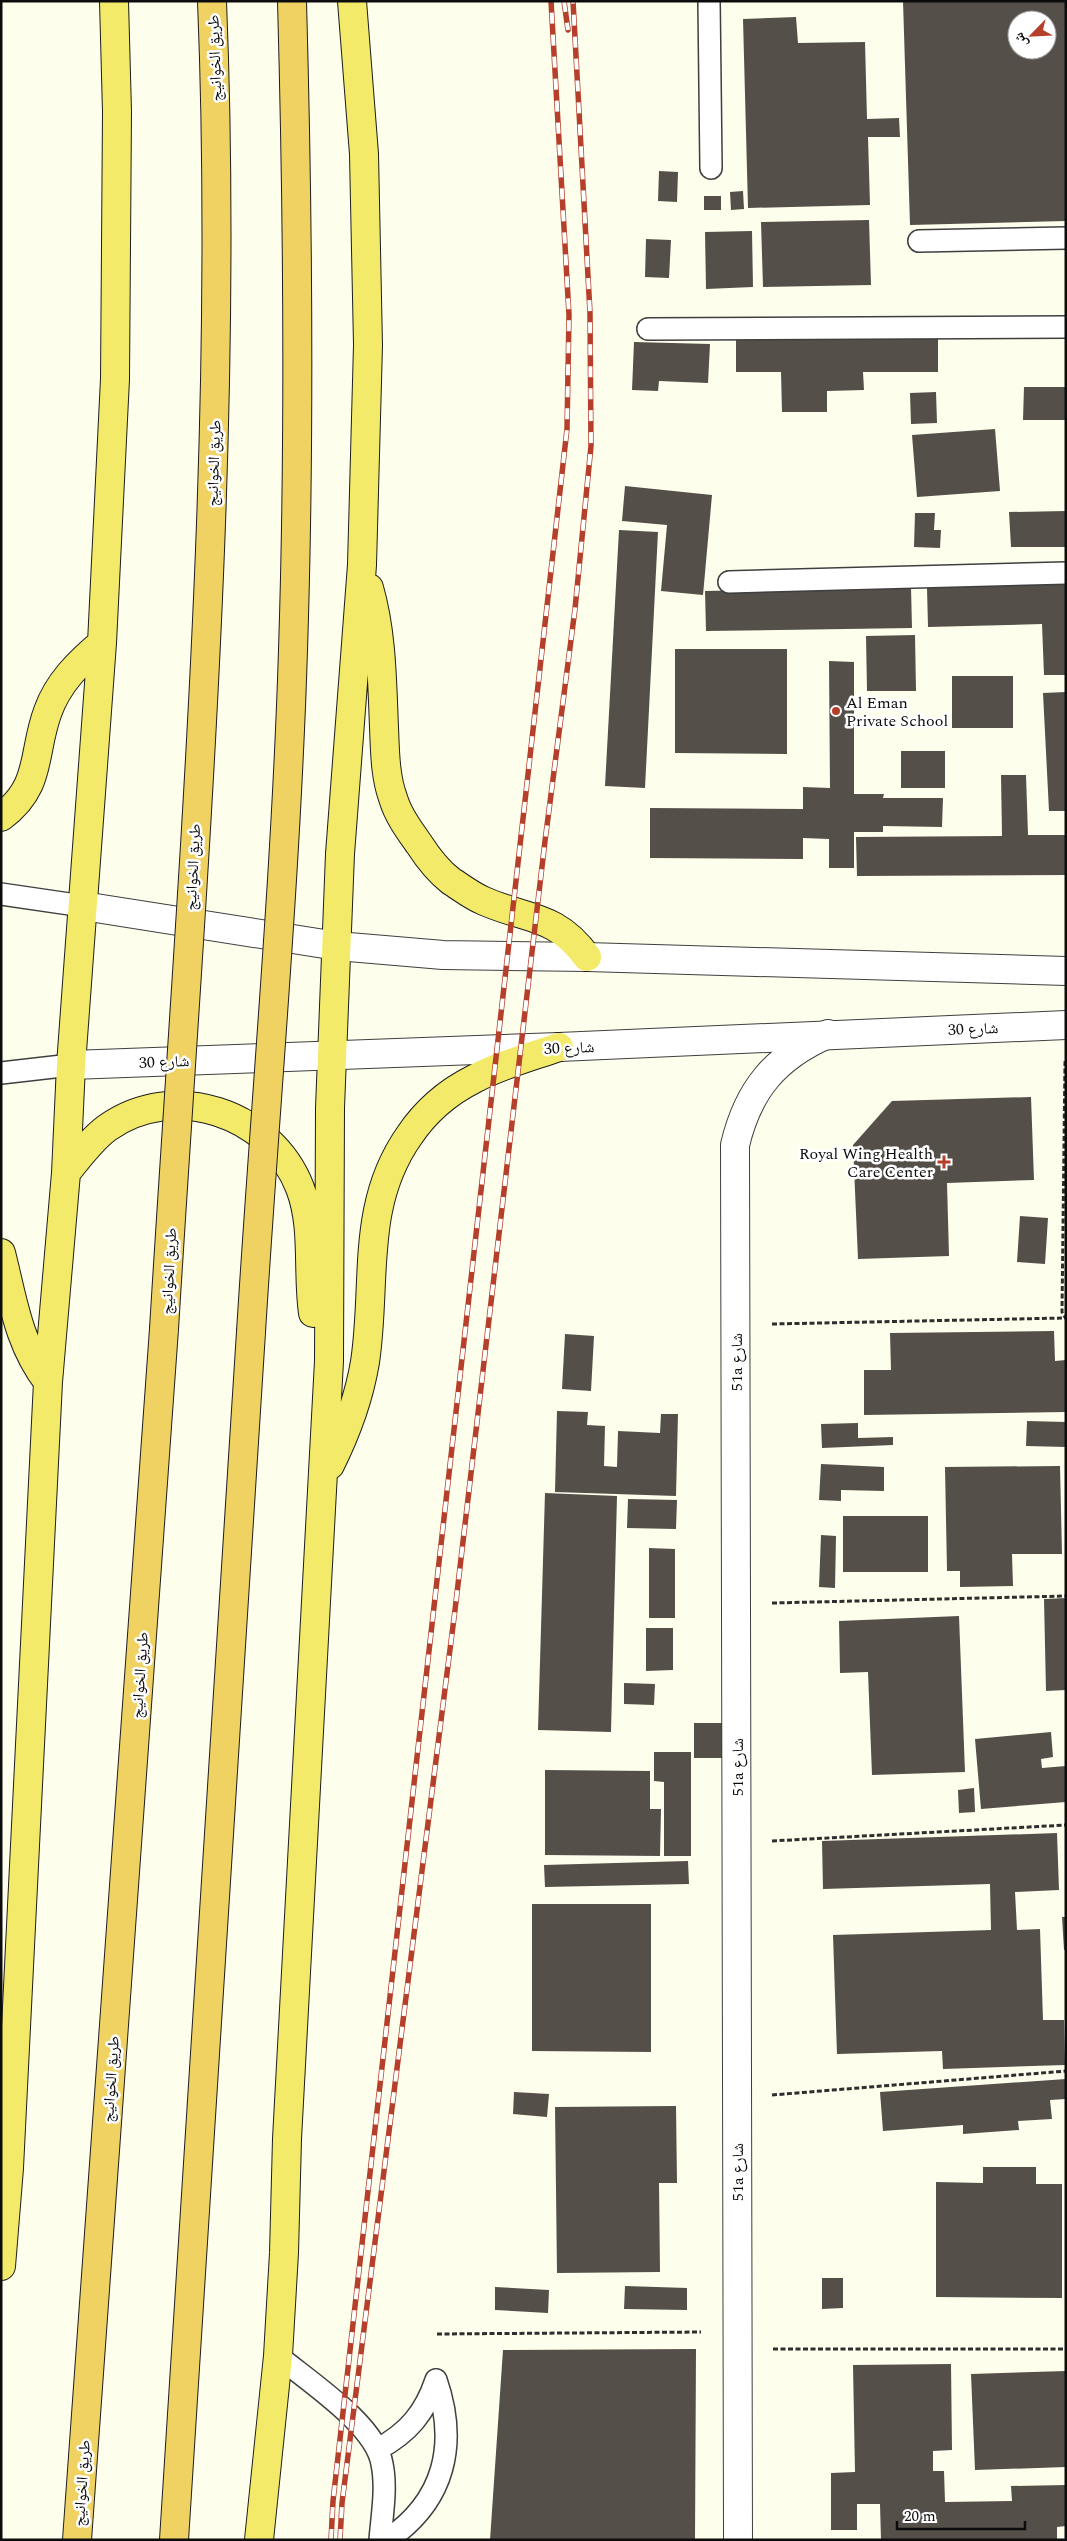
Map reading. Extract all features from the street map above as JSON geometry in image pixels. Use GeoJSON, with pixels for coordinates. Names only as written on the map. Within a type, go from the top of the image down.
{"type":"FeatureCollection","features":[{"type":"Feature","properties":{"kind":"highway","name":"طريق الخوانيج"},"geometry":{"type":"LineString","coordinates":[[77,2540],[164,1329],[206,644],[214,450],[217,256],[212,1]]}},
{"type":"Feature","properties":{"kind":"highway"},"geometry":{"type":"LineString","coordinates":[[174,2540],[283,860],[293,654],[298,427],[298,222],[292,1]]}},
{"type":"Feature","properties":{"kind":"main road"},"geometry":{"type":"LineString","coordinates":[[1,2266],[9,2168],[48,1382],[66,1173],[71,1064],[102,643],[115,379],[116,112],[114,1]]}},
{"type":"Feature","properties":{"kind":"main road"},"geometry":{"type":"LineString","coordinates":[[259,2540],[278,2356],[284,2253],[287,2129],[329,1361],[330,1108],[342,827],[362,565],[368,344],[364,154],[352,1]]}},
{"type":"Feature","properties":{"kind":"main road"},"geometry":{"type":"LineString","coordinates":[[362,565],[378,631],[386,766],[393,798],[408,830],[429,859],[446,877],[465,891],[484,901],[552,924],[567,934],[587,957]]}},
{"type":"Feature","properties":{"kind":"main road"},"geometry":{"type":"LineString","coordinates":[[1,817],[21,798],[32,780],[48,712],[61,685],[79,662],[102,643]]}},
{"type":"Feature","properties":{"kind":"main road"},"geometry":{"type":"LineString","coordinates":[[323,1480],[348,1422],[365,1362],[375,1218],[387,1173],[397,1152],[417,1124],[450,1093],[473,1079],[559,1047]]}},
{"type":"Feature","properties":{"kind":"main road"},"geometry":{"type":"LineString","coordinates":[[66,1173],[86,1148],[107,1128],[133,1115],[160,1107],[190,1106],[218,1111],[245,1122],[268,1140],[287,1162],[300,1188],[308,1217],[314,1321],[329,1361]]}},
{"type":"Feature","properties":{"kind":"main road"},"geometry":{"type":"LineString","coordinates":[[1,1253],[22,1338],[28,1353],[48,1382]]}},
{"type":"Feature","properties":{"kind":"street"},"geometry":{"type":"LineString","coordinates":[[83,906],[337,946],[443,955],[587,957],[1066,971]]}},
{"type":"Feature","properties":{"kind":"street","name":"شارع 30"},"geometry":{"type":"LineString","coordinates":[[71,1064],[559,1047],[1066,1025]]}},
{"type":"Feature","properties":{"kind":"street","name":"51a شارع"},"geometry":{"type":"LineString","coordinates":[[738,2540],[735,1145],[748,1104],[765,1078],[783,1060],[804,1044],[828,1034]]}},
{"type":"Feature","properties":{"kind":"lane"},"geometry":{"type":"LineString","coordinates":[[709,1],[711,168]]}},
{"type":"Feature","properties":{"kind":"lane"},"geometry":{"type":"LineString","coordinates":[[919,241],[1066,238]]}},
{"type":"Feature","properties":{"kind":"lane"},"geometry":{"type":"LineString","coordinates":[[648,328],[1066,326]]}},
{"type":"Feature","properties":{"kind":"lane"},"geometry":{"type":"LineString","coordinates":[[729,582],[1066,572]]}},
{"type":"Feature","properties":{"kind":"lane"},"geometry":{"type":"LineString","coordinates":[[1,894],[83,906]]}},
{"type":"Feature","properties":{"kind":"lane"},"geometry":{"type":"LineString","coordinates":[[1,1073],[71,1064]]}},
{"type":"Feature","properties":{"kind":"lane"},"geometry":{"type":"LineString","coordinates":[[278,2356],[360,2424],[378,2449],[384,2476],[380,2540]]}},
{"type":"Feature","properties":{"kind":"lane"},"geometry":{"type":"LineString","coordinates":[[378,2449],[394,2441],[415,2422],[430,2398],[436,2380],[443,2402],[447,2429],[440,2475],[430,2496],[417,2515],[387,2540]]}},
{"type":"Feature","properties":{"kind":"path"},"geometry":{"type":"LineString","coordinates":[[736,1325],[1065,1319],[1062,1312],[1066,1025]]}},
{"type":"Feature","properties":{"kind":"path"},"geometry":{"type":"LineString","coordinates":[[736,1604],[1066,1596]]}},
{"type":"Feature","properties":{"kind":"path"},"geometry":{"type":"LineString","coordinates":[[737,1843],[1066,1825]]}},
{"type":"Feature","properties":{"kind":"path"},"geometry":{"type":"LineString","coordinates":[[737,2098],[1066,2071]]}},
{"type":"Feature","properties":{"kind":"path"},"geometry":{"type":"LineString","coordinates":[[437,2334],[1066,2349]]}},
{"type":"Feature","properties":{"kind":"building"},"geometry":{"type":"Polygon","coordinates":[[[903,1],[1066,1],[1066,221],[910,225],[903,1]]]}},
{"type":"Feature","properties":{"kind":"building"},"geometry":{"type":"Polygon","coordinates":[[[796,17],[798,43],[865,42],[867,119],[899,118],[900,137],[868,137],[870,205],[748,208],[743,19],[796,17]]]}},
{"type":"Feature","properties":{"kind":"building"},"geometry":{"type":"Polygon","coordinates":[[[659,171],[678,172],[677,202],[658,201],[659,171]]]}},
{"type":"Feature","properties":{"kind":"building"},"geometry":{"type":"Polygon","coordinates":[[[743,191],[744,209],[731,210],[730,192],[743,191]]]}},
{"type":"Feature","properties":{"kind":"building"},"geometry":{"type":"Polygon","coordinates":[[[704,196],[721,196],[721,210],[704,210],[704,196]]]}},
{"type":"Feature","properties":{"kind":"building"},"geometry":{"type":"Polygon","coordinates":[[[869,220],[871,285],[763,287],[761,222],[869,220]]]}},
{"type":"Feature","properties":{"kind":"building"},"geometry":{"type":"Polygon","coordinates":[[[752,231],[753,287],[706,289],[705,232],[752,231]]]}},
{"type":"Feature","properties":{"kind":"building"},"geometry":{"type":"Polygon","coordinates":[[[646,239],[671,240],[669,278],[645,277],[646,239]]]}},
{"type":"Feature","properties":{"kind":"building"},"geometry":{"type":"Polygon","coordinates":[[[736,339],[938,339],[938,372],[863,372],[864,390],[827,391],[827,412],[782,412],[781,372],[736,372],[736,339]]]}},
{"type":"Feature","properties":{"kind":"building"},"geometry":{"type":"Polygon","coordinates":[[[634,342],[710,344],[708,383],[659,381],[658,391],[632,390],[634,342]]]}},
{"type":"Feature","properties":{"kind":"building"},"geometry":{"type":"Polygon","coordinates":[[[1024,387],[1066,387],[1066,420],[1023,420],[1024,387]]]}},
{"type":"Feature","properties":{"kind":"building"},"geometry":{"type":"Polygon","coordinates":[[[936,392],[937,423],[911,424],[910,393],[936,392]]]}},
{"type":"Feature","properties":{"kind":"building"},"geometry":{"type":"Polygon","coordinates":[[[995,429],[1000,491],[917,497],[912,435],[995,429]]]}},
{"type":"Feature","properties":{"kind":"building"},"geometry":{"type":"Polygon","coordinates":[[[625,486],[712,495],[703,595],[661,591],[667,525],[622,521],[625,486]]]}},
{"type":"Feature","properties":{"kind":"building"},"geometry":{"type":"Polygon","coordinates":[[[1066,511],[1066,547],[1011,547],[1009,512],[1066,511]]]}},
{"type":"Feature","properties":{"kind":"building"},"geometry":{"type":"Polygon","coordinates":[[[915,513],[935,513],[934,530],[941,530],[940,548],[914,547],[915,513]]]}},
{"type":"Feature","properties":{"kind":"building"},"geometry":{"type":"Polygon","coordinates":[[[619,530],[658,532],[645,788],[605,786],[619,530]]]}},
{"type":"Feature","properties":{"kind":"building"},"geometry":{"type":"Polygon","coordinates":[[[1066,584],[1066,675],[1044,675],[1042,624],[928,627],[927,588],[1066,584]]]}},
{"type":"Feature","properties":{"kind":"building"},"geometry":{"type":"Polygon","coordinates":[[[911,587],[912,628],[706,631],[705,591],[911,587]]]}},
{"type":"Feature","properties":{"kind":"building"},"geometry":{"type":"Polygon","coordinates":[[[915,635],[916,691],[867,691],[866,636],[915,635]]]}},
{"type":"Feature","properties":{"kind":"building"},"geometry":{"type":"Polygon","coordinates":[[[675,649],[787,649],[787,754],[675,753],[675,649]]]}},
{"type":"Feature","properties":{"kind":"building"},"geometry":{"type":"Polygon","coordinates":[[[829,661],[854,662],[854,794],[884,794],[883,798],[943,798],[942,827],[883,826],[883,832],[854,832],[854,868],[829,868],[829,839],[803,838],[803,859],[650,858],[650,808],[803,809],[803,787],[830,788],[829,661]]]}},
{"type":"Feature","properties":{"kind":"building"},"geometry":{"type":"Polygon","coordinates":[[[952,676],[1013,676],[1013,728],[952,728],[952,676]]]}},
{"type":"Feature","properties":{"kind":"building"},"geometry":{"type":"Polygon","coordinates":[[[1066,692],[1066,811],[1049,811],[1043,693],[1066,692]]]}},
{"type":"Feature","properties":{"kind":"building"},"geometry":{"type":"Polygon","coordinates":[[[901,751],[945,751],[945,788],[901,788],[901,751]]]}},
{"type":"Feature","properties":{"kind":"building"},"geometry":{"type":"Polygon","coordinates":[[[1001,775],[1026,775],[1028,835],[1066,835],[1066,875],[857,876],[856,837],[1002,836],[1001,775]]]}},
{"type":"Feature","properties":{"kind":"building","name":"Royal Wing Health Care Center"},"geometry":{"type":"Polygon","coordinates":[[[1031,1097],[1034,1180],[947,1183],[949,1256],[858,1259],[853,1145],[892,1101],[1031,1097]]]}},
{"type":"Feature","properties":{"kind":"building"},"geometry":{"type":"Polygon","coordinates":[[[1020,1216],[1048,1218],[1045,1264],[1017,1262],[1020,1216]]]}},
{"type":"Feature","properties":{"kind":"building"},"geometry":{"type":"Polygon","coordinates":[[[1054,1331],[1055,1361],[1066,1360],[1066,1412],[864,1415],[864,1370],[891,1370],[890,1333],[1054,1331]]]}},
{"type":"Feature","properties":{"kind":"building"},"geometry":{"type":"Polygon","coordinates":[[[565,1334],[594,1336],[591,1391],[562,1389],[565,1334]]]}},
{"type":"Feature","properties":{"kind":"building"},"geometry":{"type":"Polygon","coordinates":[[[557,1411],[588,1412],[587,1425],[605,1426],[604,1466],[617,1467],[618,1431],[660,1433],[661,1414],[678,1414],[676,1496],[555,1492],[557,1411]]]}},
{"type":"Feature","properties":{"kind":"building"},"geometry":{"type":"Polygon","coordinates":[[[1027,1421],[1066,1422],[1066,1447],[1026,1446],[1027,1421]]]}},
{"type":"Feature","properties":{"kind":"building"},"geometry":{"type":"Polygon","coordinates":[[[858,1423],[858,1438],[893,1437],[893,1445],[822,1448],[821,1424],[858,1423]]]}},
{"type":"Feature","properties":{"kind":"building"},"geometry":{"type":"Polygon","coordinates":[[[821,1464],[884,1467],[884,1491],[841,1490],[841,1501],[819,1500],[821,1464]]]}},
{"type":"Feature","properties":{"kind":"building"},"geometry":{"type":"Polygon","coordinates":[[[1060,1466],[1062,1554],[1012,1554],[1013,1586],[960,1587],[960,1571],[947,1571],[945,1467],[1060,1466]]]}},
{"type":"Feature","properties":{"kind":"building"},"geometry":{"type":"Polygon","coordinates":[[[545,1493],[617,1496],[611,1732],[538,1730],[545,1493]]]}},
{"type":"Feature","properties":{"kind":"building"},"geometry":{"type":"Polygon","coordinates":[[[628,1499],[677,1500],[676,1529],[627,1528],[628,1499]]]}},
{"type":"Feature","properties":{"kind":"building"},"geometry":{"type":"Polygon","coordinates":[[[843,1516],[928,1516],[928,1572],[843,1572],[843,1516]]]}},
{"type":"Feature","properties":{"kind":"building"},"geometry":{"type":"Polygon","coordinates":[[[821,1535],[836,1536],[835,1588],[819,1587],[821,1535]]]}},
{"type":"Feature","properties":{"kind":"building"},"geometry":{"type":"Polygon","coordinates":[[[649,1548],[675,1549],[675,1618],[649,1618],[649,1548]]]}},
{"type":"Feature","properties":{"kind":"building"},"geometry":{"type":"Polygon","coordinates":[[[1066,1598],[1066,1690],[1046,1691],[1044,1599],[1066,1598]]]}},
{"type":"Feature","properties":{"kind":"building"},"geometry":{"type":"Polygon","coordinates":[[[959,1616],[965,1772],[872,1775],[868,1672],[840,1673],[839,1621],[959,1616]]]}},
{"type":"Feature","properties":{"kind":"building"},"geometry":{"type":"Polygon","coordinates":[[[646,1628],[673,1628],[673,1670],[646,1671],[646,1628]]]}},
{"type":"Feature","properties":{"kind":"building"},"geometry":{"type":"Polygon","coordinates":[[[624,1683],[655,1684],[654,1705],[624,1704],[624,1683]]]}},
{"type":"Feature","properties":{"kind":"building"},"geometry":{"type":"Polygon","coordinates":[[[694,1723],[722,1723],[722,1758],[694,1758],[694,1723]]]}},
{"type":"Feature","properties":{"kind":"building"},"geometry":{"type":"Polygon","coordinates":[[[1051,1732],[1053,1757],[1041,1759],[1042,1768],[1066,1766],[1066,1802],[981,1809],[975,1739],[1051,1732]]]}},
{"type":"Feature","properties":{"kind":"building"},"geometry":{"type":"Polygon","coordinates":[[[654,1752],[691,1752],[691,1856],[664,1856],[664,1782],[654,1781],[654,1752]]]}},
{"type":"Feature","properties":{"kind":"building"},"geometry":{"type":"Polygon","coordinates":[[[545,1770],[650,1771],[650,1809],[661,1809],[660,1856],[545,1855],[545,1770]]]}},
{"type":"Feature","properties":{"kind":"building"},"geometry":{"type":"Polygon","coordinates":[[[974,1788],[975,1812],[959,1813],[958,1790],[974,1788]]]}},
{"type":"Feature","properties":{"kind":"building"},"geometry":{"type":"Polygon","coordinates":[[[1057,1833],[1059,1890],[1015,1892],[1017,1930],[1040,1929],[1043,2020],[1064,2020],[1065,2065],[943,2069],[942,2051],[837,2054],[833,1935],[991,1930],[990,1884],[823,1889],[822,1841],[1057,1833]]]}},
{"type":"Feature","properties":{"kind":"building"},"geometry":{"type":"Polygon","coordinates":[[[688,1861],[689,1884],[545,1887],[544,1865],[688,1861]]]}},
{"type":"Feature","properties":{"kind":"building"},"geometry":{"type":"Polygon","coordinates":[[[532,1904],[651,1904],[651,2052],[532,2051],[532,1904]]]}},
{"type":"Feature","properties":{"kind":"building"},"geometry":{"type":"Polygon","coordinates":[[[1062,1917],[1066,1917],[1066,1950],[1064,1950],[1062,1917]]]}},
{"type":"Feature","properties":{"kind":"building"},"geometry":{"type":"Polygon","coordinates":[[[1066,2079],[1066,2099],[1050,2100],[1052,2119],[1018,2121],[1019,2130],[963,2134],[963,2125],[883,2131],[880,2092],[1066,2079]]]}},
{"type":"Feature","properties":{"kind":"building"},"geometry":{"type":"Polygon","coordinates":[[[514,2092],[549,2094],[547,2117],[513,2114],[514,2092]]]}},
{"type":"Feature","properties":{"kind":"building"},"geometry":{"type":"Polygon","coordinates":[[[676,2106],[677,2183],[659,2183],[660,2272],[557,2273],[555,2107],[676,2106]]]}},
{"type":"Feature","properties":{"kind":"building"},"geometry":{"type":"Polygon","coordinates":[[[983,2167],[1036,2167],[1036,2184],[1062,2184],[1062,2298],[936,2297],[936,2182],[983,2183],[983,2167]]]}},
{"type":"Feature","properties":{"kind":"building"},"geometry":{"type":"Polygon","coordinates":[[[822,2278],[843,2278],[843,2308],[822,2309],[822,2278]]]}},
{"type":"Feature","properties":{"kind":"building"},"geometry":{"type":"Polygon","coordinates":[[[625,2286],[687,2288],[687,2310],[624,2309],[625,2286]]]}},
{"type":"Feature","properties":{"kind":"building"},"geometry":{"type":"Polygon","coordinates":[[[495,2287],[549,2290],[548,2313],[495,2310],[495,2287]]]}},
{"type":"Feature","properties":{"kind":"building"},"geometry":{"type":"Polygon","coordinates":[[[696,2349],[695,2540],[490,2540],[503,2350],[696,2349]]]}},
{"type":"Feature","properties":{"kind":"building"},"geometry":{"type":"Polygon","coordinates":[[[951,2364],[952,2450],[933,2451],[933,2471],[944,2471],[945,2502],[1012,2501],[1011,2486],[1066,2485],[1066,2526],[1057,2527],[1057,2540],[881,2540],[880,2504],[857,2504],[857,2530],[831,2530],[831,2473],[855,2472],[853,2365],[951,2364]]]}},
{"type":"Feature","properties":{"kind":"building"},"geometry":{"type":"Polygon","coordinates":[[[1066,2371],[1066,2467],[975,2470],[971,2374],[1066,2371]]]}},
{"type":"Feature","properties":{"kind":"railway"},"geometry":{"type":"LineString","coordinates":[[331,2540],[333,2501],[567,429],[569,315],[551,1]]}},
{"type":"Feature","properties":{"kind":"railway"},"geometry":{"type":"LineString","coordinates":[[564,1],[568,30]]}},
{"type":"Feature","properties":{"kind":"railway"},"geometry":{"type":"LineString","coordinates":[[340,2540],[342,2503],[455,1610],[545,841],[575,609],[591,446],[590,313],[573,1]]}},
{"type":"Feature","properties":{"kind":"place","name":"Al Eman Private School"},"geometry":{"type":"Point","coordinates":[836,711]}},
{"type":"Feature","properties":{"kind":"place","name":"Royal Wing Health Care Center"},"geometry":{"type":"Point","coordinates":[944,1162]}}]}
